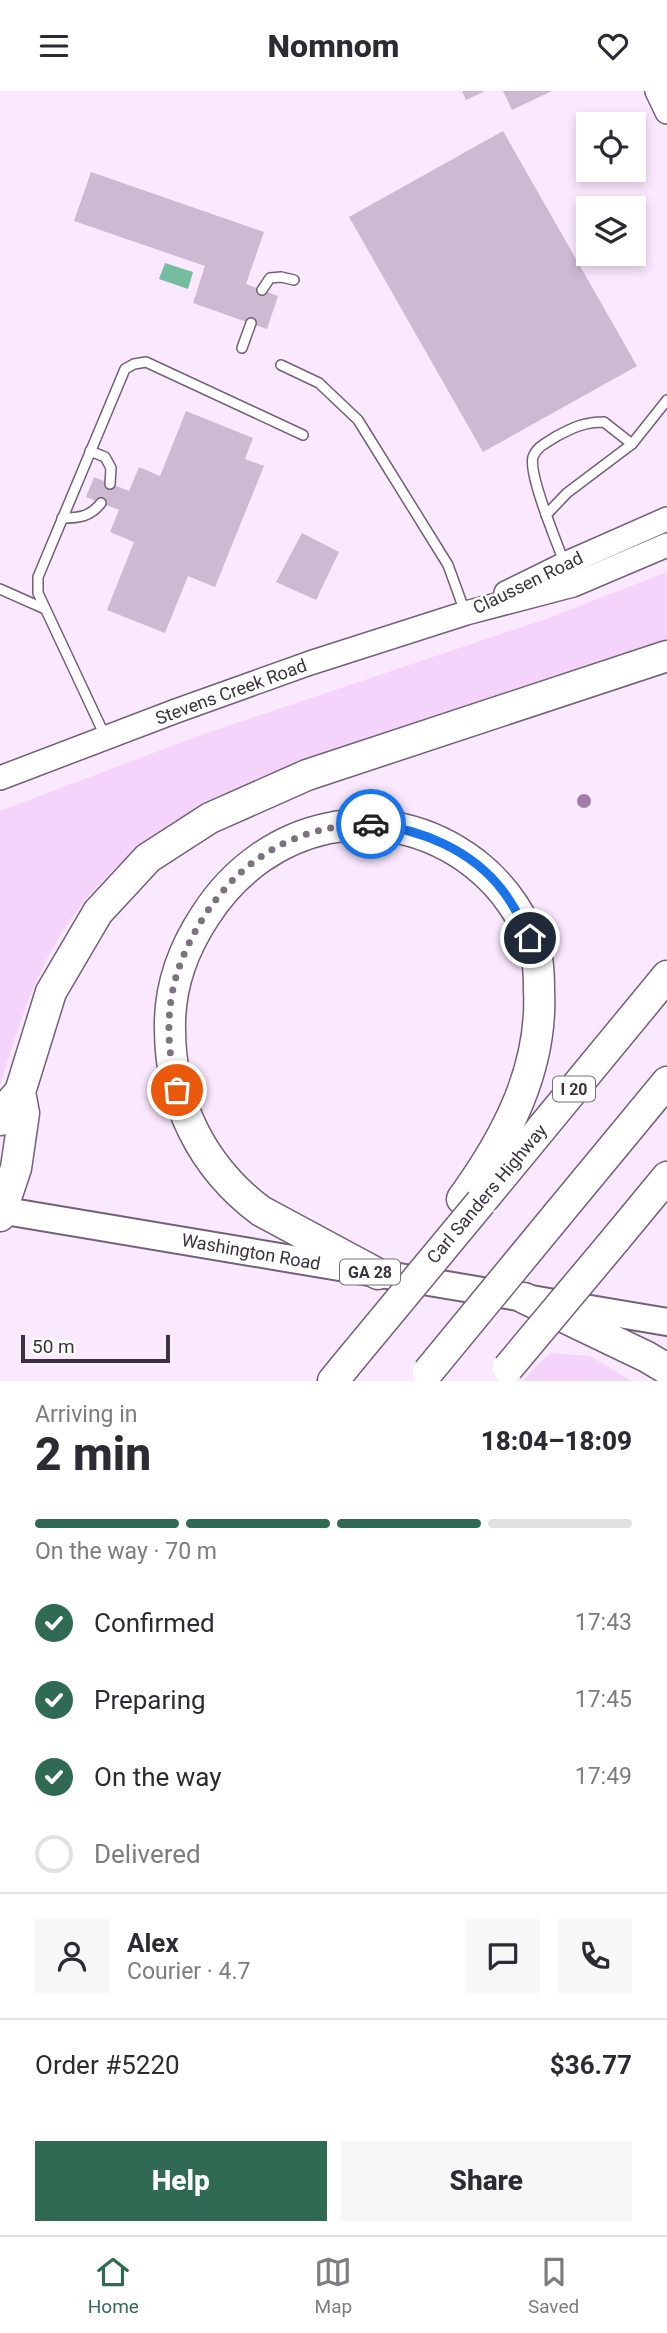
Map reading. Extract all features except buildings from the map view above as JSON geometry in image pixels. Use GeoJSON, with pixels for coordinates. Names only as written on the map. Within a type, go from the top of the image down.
{"type":"FeatureCollection","features":[{"type":"Feature","properties":{"kind":"highway"},"geometry":{"type":"LineString","coordinates":[[0,1120],[3,1111],[20,1092],[51,992],[98,912],[148,858],[210,818],[307,775],[667,656]]}},
{"type":"Feature","properties":{"kind":"highway"},"geometry":{"type":"LineString","coordinates":[[378,1274],[279,1221],[244,1198],[232,1188],[213,1163],[184,1114],[171,1063],[170,1039],[172,992],[180,961],[190,939],[217,897],[264,853],[312,831],[360,824],[391,826],[430,837],[460,852],[503,890],[520,917],[537,960],[540,1008],[538,1039],[523,1092],[471,1200]]}},
{"type":"Feature","properties":{"kind":"highway","name":"Carl Sanders Highway"},"geometry":{"type":"LineString","coordinates":[[342,1370],[471,1200],[667,975]]}},
{"type":"Feature","properties":{"kind":"highway"},"geometry":{"type":"LineString","coordinates":[[424,1377],[667,1082]]}},
{"type":"Feature","properties":{"kind":"highway"},"geometry":{"type":"LineString","coordinates":[[1,1212],[16,1168],[24,1113],[20,1092]]}},
{"type":"Feature","properties":{"kind":"highway"},"geometry":{"type":"LineString","coordinates":[[502,1375],[667,1177]]}},
{"type":"Feature","properties":{"kind":"highway"},"geometry":{"type":"LineString","coordinates":[[524,1299],[648,1357],[667,1369]]}},
{"type":"Feature","properties":{"kind":"main road","name":"Washington Road"},"geometry":{"type":"LineString","coordinates":[[1,1212],[667,1322]]}},
{"type":"Feature","properties":{"kind":"street"},"geometry":{"type":"LineString","coordinates":[[657,91],[667,112]]}},
{"type":"Feature","properties":{"kind":"street","name":"Claussen Road"},"geometry":{"type":"LineString","coordinates":[[466,613],[565,564],[667,519]]}},
{"type":"Feature","properties":{"kind":"street","name":"Claussen Road"},"geometry":{"type":"LineString","coordinates":[[466,613],[573,586],[667,545]]}},
{"type":"Feature","properties":{"kind":"street","name":"Stevens Creek Road"},"geometry":{"type":"LineString","coordinates":[[0,778],[310,663],[466,613]]}},
{"type":"Feature","properties":{"kind":"lane"},"geometry":{"type":"LineString","coordinates":[[262,290],[270,278],[281,277],[294,281]]}},
{"type":"Feature","properties":{"kind":"lane"},"geometry":{"type":"LineString","coordinates":[[242,348],[251,323]]}},
{"type":"Feature","properties":{"kind":"lane"},"geometry":{"type":"LineString","coordinates":[[106,738],[38,593],[38,577],[125,369],[146,362],[303,435]]}},
{"type":"Feature","properties":{"kind":"lane"},"geometry":{"type":"LineString","coordinates":[[281,365],[319,383],[358,420],[447,565],[466,613]]}},
{"type":"Feature","properties":{"kind":"lane"},"geometry":{"type":"LineString","coordinates":[[546,515],[567,493],[632,445],[667,400]]}},
{"type":"Feature","properties":{"kind":"lane"},"geometry":{"type":"LineString","coordinates":[[565,564],[546,515],[533,472],[532,459],[540,446],[579,424],[591,422],[604,422],[632,445]]}},
{"type":"Feature","properties":{"kind":"lane"},"geometry":{"type":"LineString","coordinates":[[90,451],[105,457],[111,468],[110,484]]}},
{"type":"Feature","properties":{"kind":"lane"},"geometry":{"type":"LineString","coordinates":[[62,519],[82,518],[95,511],[101,503]]}},
{"type":"Feature","properties":{"kind":"lane"},"geometry":{"type":"LineString","coordinates":[[0,589],[46,609]]}},
{"type":"Feature","properties":{"kind":"shaded area"},"geometry":{"type":"Polygon","coordinates":[[[165,263],[193,272],[188,289],[159,279],[165,263]]]}},
{"type":"Feature","properties":{"kind":"shaded area"},"geometry":{"type":"Polygon","coordinates":[[[667,572],[667,646],[272,776],[186,816],[146,842],[109,874],[62,932],[31,995],[0,1085],[0,811],[198,736],[546,619],[667,572]]]}},
{"type":"Feature","properties":{"kind":"shaded area"},"geometry":{"type":"Polygon","coordinates":[[[550,1353],[590,1356],[631,1381],[522,1381],[550,1353]]]}},
{"type":"Feature","properties":{"kind":"way so far"},"geometry":{"type":"LineString","coordinates":[[177,1090],[171,1063],[169,1017],[172,992],[180,961],[190,939],[217,897],[264,853],[290,840],[312,831],[371,824]]}},
{"type":"Feature","properties":{"kind":"route"},"geometry":{"type":"LineString","coordinates":[[371,824],[391,826],[430,837],[460,852],[503,890],[530,938]]}}]}
